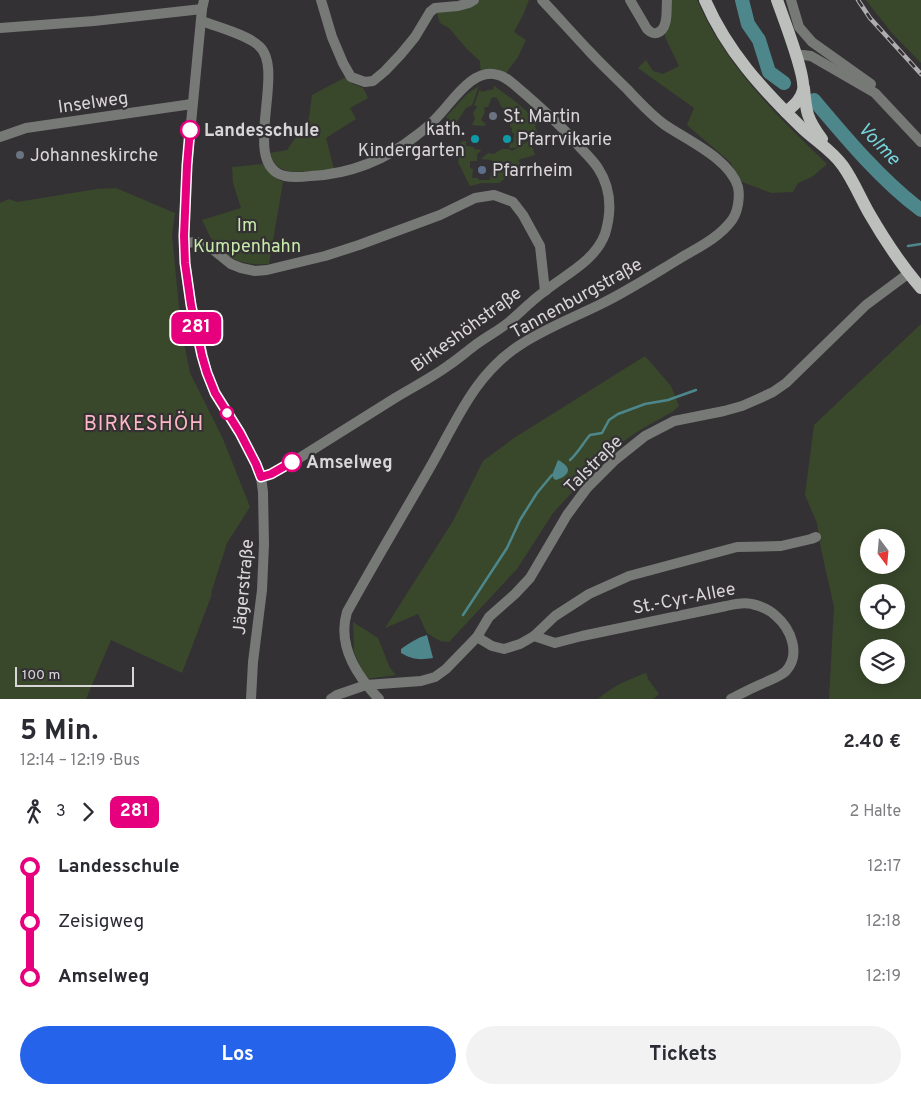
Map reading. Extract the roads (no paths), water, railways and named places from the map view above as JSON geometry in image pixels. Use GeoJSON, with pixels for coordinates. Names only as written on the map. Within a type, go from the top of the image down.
{"type":"FeatureCollection","features":[{"type":"Feature","properties":{"kind":"main road"},"geometry":{"type":"LineString","coordinates":[[705,0],[713,20],[754,79],[802,128],[835,156]]}},
{"type":"Feature","properties":{"kind":"main road"},"geometry":{"type":"LineString","coordinates":[[777,0],[802,78],[806,112],[810,123],[844,167],[875,223],[909,274],[921,288]]}},
{"type":"Feature","properties":{"kind":"main road"},"geometry":{"type":"LineString","coordinates":[[786,112],[797,102],[804,88]]}},
{"type":"Feature","properties":{"kind":"street"},"geometry":{"type":"LineString","coordinates":[[322,0],[332,37],[343,63],[351,76],[365,82],[373,81],[385,71],[401,54],[425,22],[430,12],[435,8],[458,6],[474,0]]}},
{"type":"Feature","properties":{"kind":"street","name":"Tannenburgstraße"},"geometry":{"type":"LineString","coordinates":[[379,699],[366,685],[353,664],[344,641],[344,622],[347,612],[475,388],[496,364],[520,345],[546,330],[604,303],[721,233],[733,219],[738,208],[738,187],[732,174],[724,165],[698,145],[651,114],[591,54],[542,0]]}},
{"type":"Feature","properties":{"kind":"street"},"geometry":{"type":"LineString","coordinates":[[630,0],[647,29],[655,34],[660,32],[665,25],[667,0]]}},
{"type":"Feature","properties":{"kind":"street"},"geometry":{"type":"LineString","coordinates":[[791,0],[799,27],[812,42],[870,84],[875,93],[921,142]]}},
{"type":"Feature","properties":{"kind":"street"},"geometry":{"type":"LineString","coordinates":[[0,28],[94,21],[203,4],[187,165],[185,263],[191,305],[207,373],[215,393],[240,433],[261,477]]}},
{"type":"Feature","properties":{"kind":"street"},"geometry":{"type":"LineString","coordinates":[[202,21],[247,38],[260,46],[264,51],[268,65],[265,155],[273,170],[282,176],[330,175],[381,159],[417,136],[438,116],[463,87],[472,81],[481,76],[498,74],[512,84],[547,113],[573,139],[598,168],[608,194],[610,210],[603,239],[583,263],[545,291]]}},
{"type":"Feature","properties":{"kind":"street"},"geometry":{"type":"LineString","coordinates":[[796,56],[811,56],[875,93]]}},
{"type":"Feature","properties":{"kind":"street","name":"Inselweg"},"geometry":{"type":"LineString","coordinates":[[0,137],[26,128],[192,104]]}},
{"type":"Feature","properties":{"kind":"street","name":"Birkeshöhstraße"},"geometry":{"type":"LineString","coordinates":[[184,243],[197,242],[211,248],[231,264],[241,268],[255,271],[267,270],[325,256],[359,245],[440,215],[475,198],[494,195],[513,202],[523,215],[540,246],[545,291],[507,324],[448,366],[292,462],[271,474],[261,477]]}},
{"type":"Feature","properties":{"kind":"street","name":"Talstraße"},"geometry":{"type":"LineString","coordinates":[[331,699],[366,685],[420,681],[435,677],[446,669],[476,637],[489,617],[530,578],[567,516],[587,488],[615,460],[645,436],[674,421],[742,406],[773,392],[786,382],[866,305],[909,274]]}},
{"type":"Feature","properties":{"kind":"street","name":"Jägerstraße"},"geometry":{"type":"LineString","coordinates":[[251,699],[253,662],[262,590],[264,509],[261,477]]}},
{"type":"Feature","properties":{"kind":"street"},"geometry":{"type":"LineString","coordinates":[[476,637],[492,646],[504,649],[520,644],[534,636],[555,616],[589,594],[629,576],[737,547],[781,546],[816,537]]}},
{"type":"Feature","properties":{"kind":"street","name":"St.-Cyr-Allee"},"geometry":{"type":"LineString","coordinates":[[534,636],[555,643],[726,606],[743,603],[757,605],[776,615],[782,622],[788,630],[793,643],[794,654],[786,670],[778,676],[731,699]]}},
{"type":"Feature","properties":{"kind":"water"},"geometry":{"type":"Polygon","coordinates":[[[558,460],[566,465],[568,471],[565,476],[556,480],[552,475],[558,460]]]}},
{"type":"Feature","properties":{"kind":"water"},"geometry":{"type":"Polygon","coordinates":[[[427,635],[433,658],[417,659],[401,653],[401,649],[416,639],[427,635]]]}},
{"type":"Feature","properties":{"kind":"waterway","name":"Volme"},"geometry":{"type":"LineString","coordinates":[[742,0],[748,24],[759,40],[769,72],[784,83]]}},
{"type":"Feature","properties":{"kind":"waterway","name":"Volme"},"geometry":{"type":"LineString","coordinates":[[814,100],[851,144],[878,172],[921,210]]}},
{"type":"Feature","properties":{"kind":"waterway"},"geometry":{"type":"LineString","coordinates":[[908,246],[921,244]]}},
{"type":"Feature","properties":{"kind":"waterway"},"geometry":{"type":"LineString","coordinates":[[570,460],[590,435],[602,433],[609,420],[618,414],[645,404],[668,400],[696,390]]}},
{"type":"Feature","properties":{"kind":"waterway"},"geometry":{"type":"LineString","coordinates":[[463,615],[507,548],[520,520],[537,493],[552,475]]}},
{"type":"Feature","properties":{"kind":"railway"},"geometry":{"type":"LineString","coordinates":[[858,0],[870,18],[921,74]]}},
{"type":"Feature","properties":{"kind":"place","name":"St. Martin"},"geometry":{"type":"Point","coordinates":[493,116]}},
{"type":"Feature","properties":{"kind":"place","name":"Landesschule"},"geometry":{"type":"Point","coordinates":[190,130]}},
{"type":"Feature","properties":{"kind":"place","name":"kath. Kindergarten"},"geometry":{"type":"Point","coordinates":[475,139]}},
{"type":"Feature","properties":{"kind":"place","name":"Pfarrvikarie"},"geometry":{"type":"Point","coordinates":[507,139]}},
{"type":"Feature","properties":{"kind":"place","name":"Johanneskirche"},"geometry":{"type":"Point","coordinates":[20,155]}},
{"type":"Feature","properties":{"kind":"place","name":"Pfarrheim"},"geometry":{"type":"Point","coordinates":[482,170]}},
{"type":"Feature","properties":{"kind":"place","name":"Amselweg"},"geometry":{"type":"Point","coordinates":[292,462]}},
{"type":"Feature","properties":{"kind":"district","name":"BIRKESHÖH"},"geometry":{"type":"Point","coordinates":[144,423]}},
{"type":"Feature","properties":{"kind":"park label","name":"Im Kumpenhahn"},"geometry":{"type":"Point","coordinates":[247,235]}}]}
